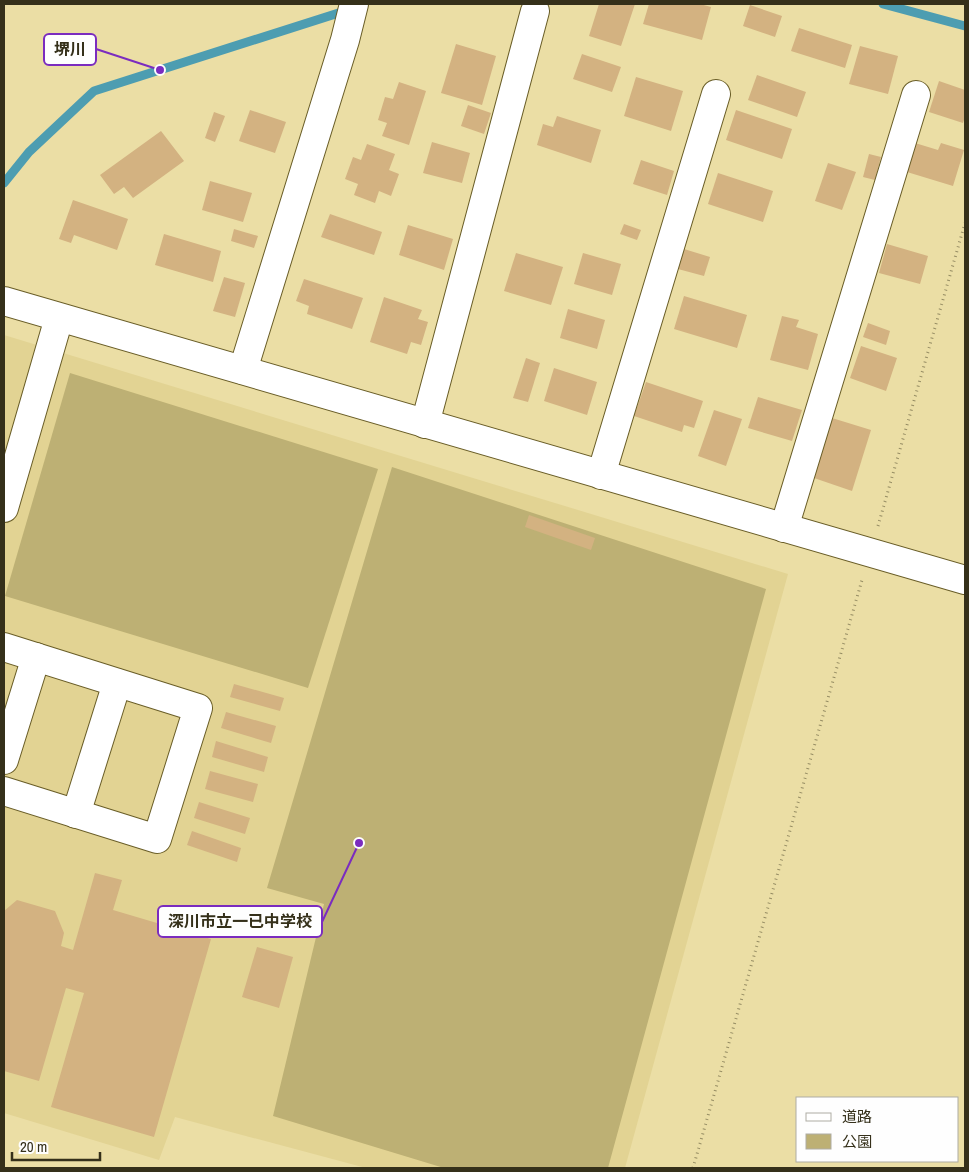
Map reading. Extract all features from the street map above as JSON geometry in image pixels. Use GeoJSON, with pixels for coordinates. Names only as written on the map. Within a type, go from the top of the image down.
{"type":"FeatureCollection","features":[{"type":"Feature","properties":{"kind":"street"},"geometry":{"type":"LineString","coordinates":[[242,370],[345,40],[354,4]]}},
{"type":"Feature","properties":{"kind":"street"},"geometry":{"type":"LineString","coordinates":[[425,424],[535,11]]}},
{"type":"Feature","properties":{"kind":"street"},"geometry":{"type":"LineString","coordinates":[[601,475],[716,94]]}},
{"type":"Feature","properties":{"kind":"street"},"geometry":{"type":"LineString","coordinates":[[784,528],[916,95]]}},
{"type":"Feature","properties":{"kind":"street"},"geometry":{"type":"LineString","coordinates":[[4,301],[965,580]]}},
{"type":"Feature","properties":{"kind":"street"},"geometry":{"type":"LineString","coordinates":[[4,508],[59,318]]}},
{"type":"Feature","properties":{"kind":"street"},"geometry":{"type":"LineString","coordinates":[[4,647],[198,708],[157,840],[4,791]]}},
{"type":"Feature","properties":{"kind":"street"},"geometry":{"type":"LineString","coordinates":[[4,760],[36,657]]}},
{"type":"Feature","properties":{"kind":"street"},"geometry":{"type":"LineString","coordinates":[[76,814],[117,683]]}},
{"type":"Feature","properties":{"kind":"path"},"geometry":{"type":"LineString","coordinates":[[693,1168],[965,223]]}},
{"type":"Feature","properties":{"kind":"shaded area"},"geometry":{"type":"Polygon","coordinates":[[[4,335],[788,574],[625,1168],[366,1168],[175,1117],[159,1160],[4,1113],[4,335]]]}},
{"type":"Feature","properties":{"kind":"green space"},"geometry":{"type":"Polygon","coordinates":[[[70,373],[378,469],[308,688],[5,596],[70,373]]]}},
{"type":"Feature","properties":{"kind":"green space"},"geometry":{"type":"Polygon","coordinates":[[[392,467],[766,589],[608,1168],[444,1168],[273,1116],[324,904],[267,888],[392,467]]]}},
{"type":"Feature","properties":{"kind":"building"},"geometry":{"type":"Polygon","coordinates":[[[599,4],[635,4],[621,46],[589,36],[599,4]]]}},
{"type":"Feature","properties":{"kind":"building"},"geometry":{"type":"Polygon","coordinates":[[[649,4],[700,4],[711,7],[702,40],[643,24],[649,4]]]}},
{"type":"Feature","properties":{"kind":"building"},"geometry":{"type":"Polygon","coordinates":[[[750,5],[782,16],[775,37],[743,26],[750,5]]]}},
{"type":"Feature","properties":{"kind":"building"},"geometry":{"type":"Polygon","coordinates":[[[799,28],[852,45],[845,68],[791,51],[799,28]]]}},
{"type":"Feature","properties":{"kind":"building"},"geometry":{"type":"Polygon","coordinates":[[[456,44],[496,56],[482,105],[441,93],[456,44]]]}},
{"type":"Feature","properties":{"kind":"building"},"geometry":{"type":"Polygon","coordinates":[[[860,46],[898,56],[888,94],[849,84],[860,46]]]}},
{"type":"Feature","properties":{"kind":"building"},"geometry":{"type":"Polygon","coordinates":[[[582,54],[621,67],[612,92],[573,79],[582,54]]]}},
{"type":"Feature","properties":{"kind":"building"},"geometry":{"type":"Polygon","coordinates":[[[757,75],[806,92],[797,117],[748,100],[757,75]]]}},
{"type":"Feature","properties":{"kind":"building"},"geometry":{"type":"Polygon","coordinates":[[[636,77],[683,91],[671,131],[624,116],[636,77]]]}},
{"type":"Feature","properties":{"kind":"building"},"geometry":{"type":"Polygon","coordinates":[[[939,81],[965,90],[965,117],[963,123],[929,112],[939,81]]]}},
{"type":"Feature","properties":{"kind":"building"},"geometry":{"type":"Polygon","coordinates":[[[399,82],[426,91],[409,145],[382,136],[387,123],[378,120],[385,97],[393,99],[399,82]]]}},
{"type":"Feature","properties":{"kind":"building"},"geometry":{"type":"Polygon","coordinates":[[[468,105],[491,113],[484,134],[461,126],[468,105]]]}},
{"type":"Feature","properties":{"kind":"building"},"geometry":{"type":"Polygon","coordinates":[[[250,110],[286,122],[275,153],[239,141],[250,110]]]}},
{"type":"Feature","properties":{"kind":"building"},"geometry":{"type":"Polygon","coordinates":[[[736,110],[792,129],[782,159],[726,140],[736,110]]]}},
{"type":"Feature","properties":{"kind":"building"},"geometry":{"type":"Polygon","coordinates":[[[214,112],[225,116],[215,142],[205,138],[214,112]]]}},
{"type":"Feature","properties":{"kind":"building"},"geometry":{"type":"Polygon","coordinates":[[[557,116],[601,130],[591,163],[537,145],[543,124],[553,127],[557,116]]]}},
{"type":"Feature","properties":{"kind":"building"},"geometry":{"type":"Polygon","coordinates":[[[161,131],[184,161],[133,198],[124,187],[114,194],[100,175],[161,131]]]}},
{"type":"Feature","properties":{"kind":"building"},"geometry":{"type":"Polygon","coordinates":[[[432,142],[470,153],[462,183],[423,173],[432,142]]]}},
{"type":"Feature","properties":{"kind":"building"},"geometry":{"type":"Polygon","coordinates":[[[915,143],[938,150],[941,143],[964,150],[953,186],[907,172],[915,143]]]}},
{"type":"Feature","properties":{"kind":"building"},"geometry":{"type":"Polygon","coordinates":[[[367,144],[395,154],[389,170],[399,174],[391,196],[379,191],[375,203],[354,195],[358,184],[345,179],[353,157],[361,160],[367,144]]]}},
{"type":"Feature","properties":{"kind":"building"},"geometry":{"type":"Polygon","coordinates":[[[869,154],[881,157],[875,180],[863,177],[869,154]]]}},
{"type":"Feature","properties":{"kind":"building"},"geometry":{"type":"Polygon","coordinates":[[[641,160],[674,171],[667,195],[633,184],[641,160]]]}},
{"type":"Feature","properties":{"kind":"building"},"geometry":{"type":"Polygon","coordinates":[[[828,163],[856,172],[842,210],[815,201],[828,163]]]}},
{"type":"Feature","properties":{"kind":"building"},"geometry":{"type":"Polygon","coordinates":[[[718,173],[773,191],[763,222],[708,204],[718,173]]]}},
{"type":"Feature","properties":{"kind":"building"},"geometry":{"type":"Polygon","coordinates":[[[210,181],[252,193],[243,222],[202,210],[210,181]]]}},
{"type":"Feature","properties":{"kind":"building"},"geometry":{"type":"Polygon","coordinates":[[[73,200],[128,219],[117,250],[74,235],[71,243],[59,239],[73,200]]]}},
{"type":"Feature","properties":{"kind":"building"},"geometry":{"type":"Polygon","coordinates":[[[330,214],[382,232],[374,255],[321,237],[330,214]]]}},
{"type":"Feature","properties":{"kind":"building"},"geometry":{"type":"Polygon","coordinates":[[[624,224],[641,230],[637,240],[620,234],[624,224]]]}},
{"type":"Feature","properties":{"kind":"building"},"geometry":{"type":"Polygon","coordinates":[[[408,225],[453,239],[444,270],[399,255],[408,225]]]}},
{"type":"Feature","properties":{"kind":"building"},"geometry":{"type":"Polygon","coordinates":[[[234,229],[258,236],[254,248],[231,241],[234,229]]]}},
{"type":"Feature","properties":{"kind":"building"},"geometry":{"type":"Polygon","coordinates":[[[164,234],[221,251],[213,282],[155,265],[164,234]]]}},
{"type":"Feature","properties":{"kind":"building"},"geometry":{"type":"Polygon","coordinates":[[[887,244],[928,256],[920,284],[879,273],[887,244]]]}},
{"type":"Feature","properties":{"kind":"building"},"geometry":{"type":"Polygon","coordinates":[[[684,249],[710,257],[704,276],[678,269],[684,249]]]}},
{"type":"Feature","properties":{"kind":"building"},"geometry":{"type":"Polygon","coordinates":[[[516,253],[563,267],[551,305],[504,291],[516,253]]]}},
{"type":"Feature","properties":{"kind":"building"},"geometry":{"type":"Polygon","coordinates":[[[583,253],[621,264],[612,295],[574,284],[583,253]]]}},
{"type":"Feature","properties":{"kind":"building"},"geometry":{"type":"Polygon","coordinates":[[[224,277],[245,283],[235,317],[213,311],[224,277]]]}},
{"type":"Feature","properties":{"kind":"building"},"geometry":{"type":"Polygon","coordinates":[[[304,279],[363,298],[352,329],[307,314],[309,306],[296,301],[304,279]]]}},
{"type":"Feature","properties":{"kind":"building"},"geometry":{"type":"Polygon","coordinates":[[[684,296],[747,315],[737,348],[674,329],[684,296]]]}},
{"type":"Feature","properties":{"kind":"building"},"geometry":{"type":"Polygon","coordinates":[[[384,297],[422,310],[418,319],[428,322],[421,345],[411,342],[407,354],[370,342],[384,297]]]}},
{"type":"Feature","properties":{"kind":"building"},"geometry":{"type":"Polygon","coordinates":[[[568,309],[605,320],[597,349],[560,338],[568,309]]]}},
{"type":"Feature","properties":{"kind":"building"},"geometry":{"type":"Polygon","coordinates":[[[782,316],[799,320],[796,327],[818,334],[808,370],[770,360],[782,316]]]}},
{"type":"Feature","properties":{"kind":"building"},"geometry":{"type":"Polygon","coordinates":[[[868,323],[890,331],[886,345],[863,337],[868,323]]]}},
{"type":"Feature","properties":{"kind":"building"},"geometry":{"type":"Polygon","coordinates":[[[861,346],[897,358],[886,391],[850,378],[861,346]]]}},
{"type":"Feature","properties":{"kind":"building"},"geometry":{"type":"Polygon","coordinates":[[[526,358],[540,363],[528,402],[513,398],[526,358]]]}},
{"type":"Feature","properties":{"kind":"building"},"geometry":{"type":"Polygon","coordinates":[[[554,368],[597,382],[587,415],[544,401],[554,368]]]}},
{"type":"Feature","properties":{"kind":"building"},"geometry":{"type":"Polygon","coordinates":[[[646,382],[703,401],[694,428],[684,425],[682,432],[634,416],[646,382]]]}},
{"type":"Feature","properties":{"kind":"building"},"geometry":{"type":"Polygon","coordinates":[[[758,397],[802,410],[792,441],[748,428],[758,397]]]}},
{"type":"Feature","properties":{"kind":"building"},"geometry":{"type":"Polygon","coordinates":[[[714,410],[742,419],[726,466],[698,456],[714,410]]]}},
{"type":"Feature","properties":{"kind":"building"},"geometry":{"type":"Polygon","coordinates":[[[832,418],[871,430],[852,491],[814,478],[832,418]]]}},
{"type":"Feature","properties":{"kind":"building"},"geometry":{"type":"Polygon","coordinates":[[[529,515],[595,538],[591,550],[525,527],[529,515]]]}},
{"type":"Feature","properties":{"kind":"building"},"geometry":{"type":"Polygon","coordinates":[[[234,684],[284,698],[280,711],[230,697],[234,684]]]}},
{"type":"Feature","properties":{"kind":"building"},"geometry":{"type":"Polygon","coordinates":[[[226,712],[276,726],[271,743],[221,728],[226,712]]]}},
{"type":"Feature","properties":{"kind":"building"},"geometry":{"type":"Polygon","coordinates":[[[216,741],[268,757],[264,772],[212,757],[216,741]]]}},
{"type":"Feature","properties":{"kind":"building"},"geometry":{"type":"Polygon","coordinates":[[[210,771],[258,784],[253,802],[205,789],[210,771]]]}},
{"type":"Feature","properties":{"kind":"building"},"geometry":{"type":"Polygon","coordinates":[[[199,802],[250,818],[245,834],[194,818],[199,802]]]}},
{"type":"Feature","properties":{"kind":"building"},"geometry":{"type":"Polygon","coordinates":[[[192,831],[241,848],[237,862],[187,845],[192,831]]]}},
{"type":"Feature","properties":{"kind":"building"},"geometry":{"type":"Polygon","coordinates":[[[95,873],[122,880],[113,910],[211,939],[154,1137],[51,1107],[84,993],[66,988],[39,1081],[4,1071],[4,911],[17,900],[55,911],[64,933],[61,946],[73,950],[95,873]]]}},
{"type":"Feature","properties":{"kind":"building"},"geometry":{"type":"Polygon","coordinates":[[[257,947],[293,957],[279,1008],[242,997],[257,947]]]}},
{"type":"Feature","properties":{"kind":"waterway"},"geometry":{"type":"LineString","coordinates":[[883,4],[965,26]]}},
{"type":"Feature","properties":{"kind":"waterway"},"geometry":{"type":"LineString","coordinates":[[4,183],[29,152],[94,91],[348,10]]}},
{"type":"Feature","properties":{"kind":"place","name":"堺川"},"geometry":{"type":"Point","coordinates":[160,70]}},
{"type":"Feature","properties":{"kind":"place","name":"深川市立一已中学校"},"geometry":{"type":"Point","coordinates":[359,843]}}]}
